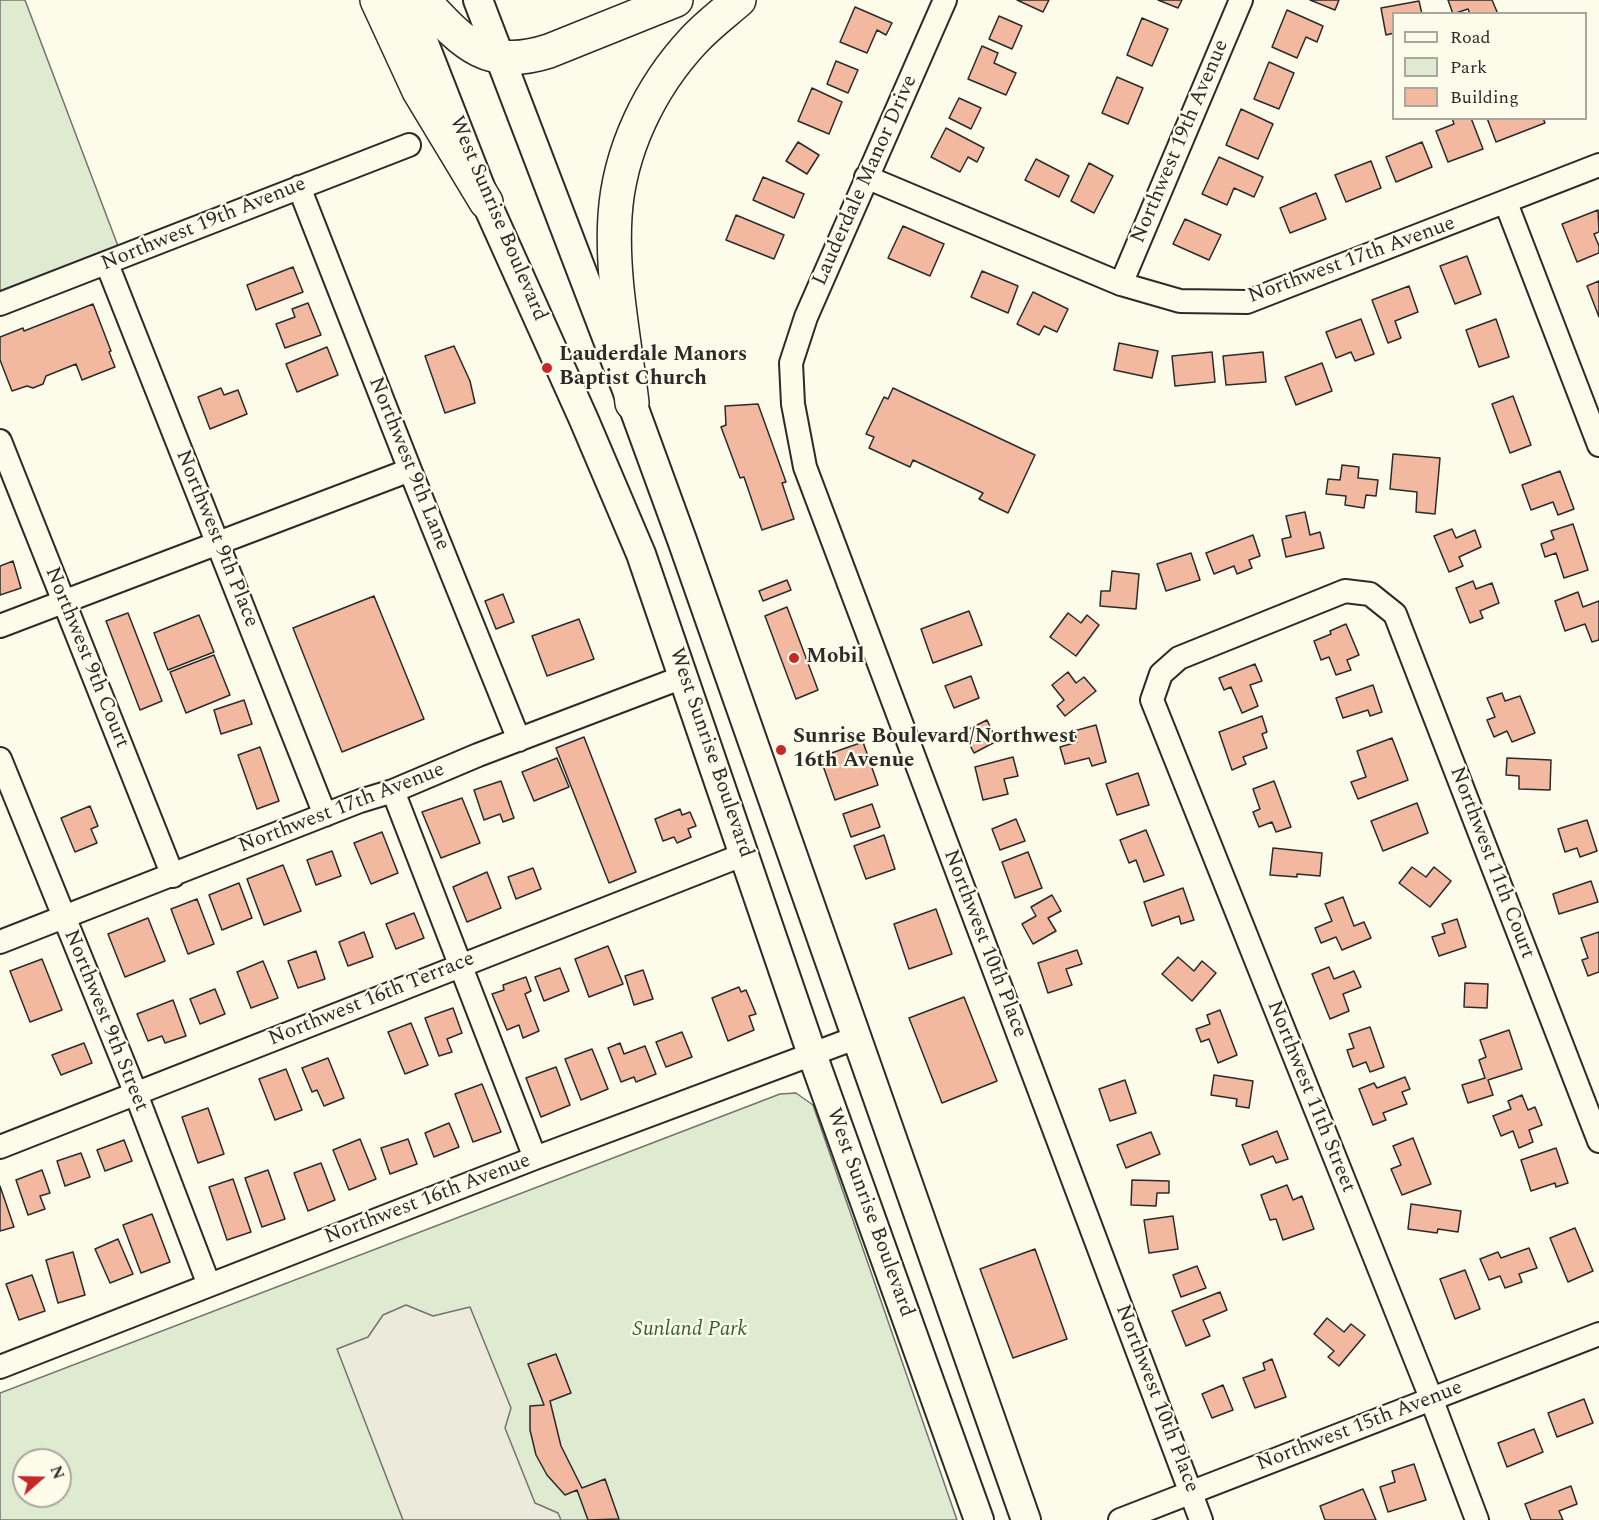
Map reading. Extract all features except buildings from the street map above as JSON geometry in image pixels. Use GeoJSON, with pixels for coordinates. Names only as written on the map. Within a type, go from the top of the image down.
{"type":"FeatureCollection","features":[{"type":"Feature","properties":{"kind":"highway"},"geometry":{"type":"LineString","coordinates":[[376,0],[419,91],[486,201]]}},
{"type":"Feature","properties":{"kind":"highway"},"geometry":{"type":"LineString","coordinates":[[423,0],[450,29],[466,42],[500,58],[529,57],[549,51],[676,0]]}},
{"type":"Feature","properties":{"kind":"highway"},"geometry":{"type":"LineString","coordinates":[[632,403],[615,253],[615,216],[622,172],[639,123],[664,77],[695,39],[739,0]]}},
{"type":"Feature","properties":{"kind":"main road","name":"West Sunrise Boulevard"},"geometry":{"type":"LineString","coordinates":[[407,0],[486,201],[641,554],[812,1054],[979,1520]]}},
{"type":"Feature","properties":{"kind":"main road","name":"West Sunrise Boulevard"},"geometry":{"type":"LineString","coordinates":[[478,0],[632,403],[858,1037],[1026,1520]]}},
{"type":"Feature","properties":{"kind":"street","name":"Lauderdale Manor Drive"},"geometry":{"type":"LineString","coordinates":[[791,363],[806,317],[945,0]]}},
{"type":"Feature","properties":{"kind":"street","name":"Northwest 19th Avenue"},"geometry":{"type":"LineString","coordinates":[[1121,284],[1241,0]]}},
{"type":"Feature","properties":{"kind":"street","name":"Northwest 19th Avenue"},"geometry":{"type":"LineString","coordinates":[[0,304],[409,145]]}},
{"type":"Feature","properties":{"kind":"street","name":"Northwest 17th Avenue"},"geometry":{"type":"LineString","coordinates":[[866,177],[1121,284],[1180,301],[1247,303],[1599,165]]}},
{"type":"Feature","properties":{"kind":"street","name":"Northwest 9th Lane"},"geometry":{"type":"LineString","coordinates":[[299,187],[519,740]]}},
{"type":"Feature","properties":{"kind":"street"},"geometry":{"type":"LineString","coordinates":[[1506,203],[1599,445]]}},
{"type":"Feature","properties":{"kind":"street","name":"Northwest 9th Place"},"geometry":{"type":"LineString","coordinates":[[106,264],[325,815]]}},
{"type":"Feature","properties":{"kind":"street","name":"Northwest 10th Place"},"geometry":{"type":"LineString","coordinates":[[791,363],[793,404],[805,467],[1201,1520]]}},
{"type":"Feature","properties":{"kind":"street","name":"Northwest 9th Court"},"geometry":{"type":"LineString","coordinates":[[0,441],[172,876]]}},
{"type":"Feature","properties":{"kind":"street"},"geometry":{"type":"LineString","coordinates":[[0,626],[410,470]]}},
{"type":"Feature","properties":{"kind":"street","name":"Northwest 11th Street"},"geometry":{"type":"LineString","coordinates":[[1370,594],[1345,591],[1179,658],[1161,674],[1152,700],[1431,1398],[1477,1520]]}},
{"type":"Feature","properties":{"kind":"street","name":"Northwest 11th Court"},"geometry":{"type":"LineString","coordinates":[[1370,594],[1395,614],[1599,1142]]}},
{"type":"Feature","properties":{"kind":"street","name":"Northwest 17th Avenue"},"geometry":{"type":"LineString","coordinates":[[0,942],[683,677]]}},
{"type":"Feature","properties":{"kind":"street","name":"Northwest 9th Street"},"geometry":{"type":"LineString","coordinates":[[0,759],[136,1094],[209,1285]]}},
{"type":"Feature","properties":{"kind":"street"},"geometry":{"type":"LineString","coordinates":[[393,791],[535,1158]]}},
{"type":"Feature","properties":{"kind":"street","name":"Northwest 16th Terrace"},"geometry":{"type":"LineString","coordinates":[[0,1147],[745,854]]}},
{"type":"Feature","properties":{"kind":"street","name":"Northwest 16th Avenue"},"geometry":{"type":"LineString","coordinates":[[0,1367],[535,1158],[858,1037]]}},
{"type":"Feature","properties":{"kind":"street","name":"Northwest 15th Avenue"},"geometry":{"type":"LineString","coordinates":[[1120,1520],[1599,1334]]}},
{"type":"Feature","properties":{"kind":"green space"},"geometry":{"type":"Polygon","coordinates":[[[0,0],[25,0],[118,246],[0,291],[0,0]]]}},
{"type":"Feature","properties":{"kind":"green space","name":"Sunland Park"},"geometry":{"type":"Polygon","coordinates":[[[796,1093],[813,1105],[957,1520],[0,1520],[0,1393],[780,1094],[796,1093]]]}},
{"type":"Feature","properties":{"kind":"shaded area"},"geometry":{"type":"Polygon","coordinates":[[[406,1305],[433,1316],[470,1307],[511,1408],[505,1428],[535,1503],[558,1513],[561,1520],[403,1520],[337,1349],[368,1337],[383,1315],[406,1305]]]}},
{"type":"Feature","properties":{"kind":"place","name":"Lauderdale Manors Baptist Church"},"geometry":{"type":"Point","coordinates":[547,368]}},
{"type":"Feature","properties":{"kind":"place","name":"Mobil"},"geometry":{"type":"Point","coordinates":[794,658]}},
{"type":"Feature","properties":{"kind":"place","name":"Sunrise Boulevard/Northwest 16th Avenue"},"geometry":{"type":"Point","coordinates":[781,750]}}]}
